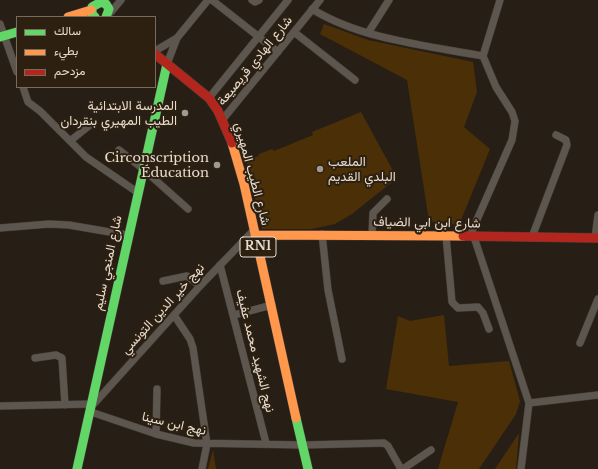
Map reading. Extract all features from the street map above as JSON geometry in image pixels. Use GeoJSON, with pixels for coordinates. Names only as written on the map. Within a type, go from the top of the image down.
{"type":"FeatureCollection","features":[{"type":"Feature","properties":{"kind":"street"},"geometry":{"type":"LineString","coordinates":[[72,16],[101,8],[121,0]]}},
{"type":"Feature","properties":{"kind":"street"},"geometry":{"type":"LineString","coordinates":[[156,52],[177,38],[208,0]]}},
{"type":"Feature","properties":{"kind":"street"},"geometry":{"type":"LineString","coordinates":[[212,0],[278,52]]}},
{"type":"Feature","properties":{"kind":"street"},"geometry":{"type":"LineString","coordinates":[[252,0],[255,2],[259,0]]}},
{"type":"Feature","properties":{"kind":"street"},"geometry":{"type":"LineString","coordinates":[[209,98],[288,0]]}},
{"type":"Feature","properties":{"kind":"street","name":"شارع الهادي قريصيعة"},"geometry":{"type":"LineString","coordinates":[[223,119],[320,0]]}},
{"type":"Feature","properties":{"kind":"street"},"geometry":{"type":"LineString","coordinates":[[368,33],[389,0]]}},
{"type":"Feature","properties":{"kind":"street"},"geometry":{"type":"LineString","coordinates":[[500,0],[483,56],[496,87],[512,112],[515,121],[514,130],[512,140],[473,227],[473,236],[529,404],[521,469]]}},
{"type":"Feature","properties":{"kind":"street"},"geometry":{"type":"LineString","coordinates":[[312,9],[330,21],[368,33],[483,56]]}},
{"type":"Feature","properties":{"kind":"street"},"geometry":{"type":"LineString","coordinates":[[0,24],[2,39],[16,70]]}},
{"type":"Feature","properties":{"kind":"street"},"geometry":{"type":"LineString","coordinates":[[2,39],[16,32]]}},
{"type":"Feature","properties":{"kind":"street"},"geometry":{"type":"LineString","coordinates":[[294,32],[355,80]]}},
{"type":"Feature","properties":{"kind":"street"},"geometry":{"type":"LineString","coordinates":[[2,39],[16,38]]}},
{"type":"Feature","properties":{"kind":"street"},"geometry":{"type":"LineString","coordinates":[[167,64],[177,38]]}},
{"type":"Feature","properties":{"kind":"street","name":"شارع الطيب المهيري"},"geometry":{"type":"LineString","coordinates":[[156,54],[209,98],[216,106],[223,119],[236,154],[272,305],[308,469]]}},
{"type":"Feature","properties":{"kind":"street","name":"شارع المنجي سليم"},"geometry":{"type":"LineString","coordinates":[[77,469],[92,407],[127,235],[167,64]]}},
{"type":"Feature","properties":{"kind":"street"},"geometry":{"type":"LineString","coordinates":[[23,88],[28,102],[40,111],[91,162],[137,192]]}},
{"type":"Feature","properties":{"kind":"street"},"geometry":{"type":"LineString","coordinates":[[70,141],[90,125]]}},
{"type":"Feature","properties":{"kind":"street"},"geometry":{"type":"LineString","coordinates":[[532,237],[567,145],[566,140],[556,135]]}},
{"type":"Feature","properties":{"kind":"street"},"geometry":{"type":"LineString","coordinates":[[119,150],[142,168],[188,209]]}},
{"type":"Feature","properties":{"kind":"street"},"geometry":{"type":"LineString","coordinates":[[372,235],[373,213],[387,199]]}},
{"type":"Feature","properties":{"kind":"street"},"geometry":{"type":"LineString","coordinates":[[596,238],[598,215]]}},
{"type":"Feature","properties":{"kind":"street"},"geometry":{"type":"LineString","coordinates":[[0,228],[49,224],[69,225],[127,235]]}},
{"type":"Feature","properties":{"kind":"street","name":"شارع ابن ابي الضياف"},"geometry":{"type":"LineString","coordinates":[[255,233],[596,238]]}},
{"type":"Feature","properties":{"kind":"street","name":"نهج خير الدين التونسي"},"geometry":{"type":"LineString","coordinates":[[92,407],[200,286],[220,265],[255,233]]}},
{"type":"Feature","properties":{"kind":"street"},"geometry":{"type":"LineString","coordinates":[[322,234],[328,290],[342,359]]}},
{"type":"Feature","properties":{"kind":"street"},"geometry":{"type":"LineString","coordinates":[[446,236],[452,302],[458,308],[478,308],[483,313],[488,329]]}},
{"type":"Feature","properties":{"kind":"street","name":"نهج الشهيد محمد عفيف"},"geometry":{"type":"LineString","coordinates":[[220,265],[266,443]]}},
{"type":"Feature","properties":{"kind":"street"},"geometry":{"type":"LineString","coordinates":[[163,281],[187,276],[200,286]]}},
{"type":"Feature","properties":{"kind":"street"},"geometry":{"type":"LineString","coordinates":[[580,343],[598,299]]}},
{"type":"Feature","properties":{"kind":"street"},"geometry":{"type":"LineString","coordinates":[[234,315],[272,305]]}},
{"type":"Feature","properties":{"kind":"street"},"geometry":{"type":"LineString","coordinates":[[174,315],[190,339],[192,348],[207,444],[202,469]]}},
{"type":"Feature","properties":{"kind":"street"},"geometry":{"type":"LineString","coordinates":[[34,358],[56,355],[62,358],[65,405]]}},
{"type":"Feature","properties":{"kind":"street"},"geometry":{"type":"LineString","coordinates":[[156,389],[156,434]]}},
{"type":"Feature","properties":{"kind":"street"},"geometry":{"type":"LineString","coordinates":[[529,404],[598,395]]}},
{"type":"Feature","properties":{"kind":"street"},"geometry":{"type":"LineString","coordinates":[[0,406],[65,405],[92,407]]}},
{"type":"Feature","properties":{"kind":"street","name":"نهج ابن سينا"},"geometry":{"type":"LineString","coordinates":[[92,407],[156,434],[194,443],[266,443],[302,445],[384,443],[388,446],[402,469]]}},
{"type":"Feature","properties":{"kind":"street"},"geometry":{"type":"LineString","coordinates":[[402,469],[431,450]]}},
{"type":"Feature","properties":{"kind":"shaded area"},"geometry":{"type":"Polygon","coordinates":[[[324,24],[368,40],[473,62],[477,92],[464,127],[490,149],[459,225],[429,221],[407,80],[320,34],[324,24]]]}},
{"type":"Feature","properties":{"kind":"shaded area","name":"الملعب البلدي القديم"},"geometry":{"type":"Polygon","coordinates":[[[361,112],[397,178],[352,214],[335,224],[312,229],[262,229],[246,160],[259,156],[259,154],[272,149],[274,151],[313,135],[312,132],[361,112]]]}},
{"type":"Feature","properties":{"kind":"shaded area"},"geometry":{"type":"Polygon","coordinates":[[[444,315],[449,366],[509,361],[520,401],[516,414],[479,469],[438,469],[458,402],[386,389],[398,316],[410,321],[444,315]]]}},
{"type":"Feature","properties":{"kind":"shaded area"},"geometry":{"type":"Polygon","coordinates":[[[519,433],[516,469],[495,469],[519,433]]]}},
{"type":"Feature","properties":{"kind":"shaded area"},"geometry":{"type":"Polygon","coordinates":[[[213,450],[216,469],[208,469],[213,450]]]}},
{"type":"Feature","properties":{"kind":"traffic: fast"},"geometry":{"type":"LineString","coordinates":[[94,16],[92,14],[92,7],[101,2],[106,4],[109,9],[106,16]]}},
{"type":"Feature","properties":{"kind":"traffic: fast"},"geometry":{"type":"LineString","coordinates":[[0,37],[16,32]]}},
{"type":"Feature","properties":{"kind":"traffic: fast"},"geometry":{"type":"LineString","coordinates":[[77,469],[167,64]]}},
{"type":"Feature","properties":{"kind":"traffic: fast"},"geometry":{"type":"LineString","coordinates":[[296,418],[308,469]]}},
{"type":"Feature","properties":{"kind":"traffic: slow"},"geometry":{"type":"LineString","coordinates":[[71,16],[91,10]]}},
{"type":"Feature","properties":{"kind":"traffic: slow"},"geometry":{"type":"LineString","coordinates":[[232,143],[244,184],[296,418]]}},
{"type":"Feature","properties":{"kind":"traffic: slow"},"geometry":{"type":"LineString","coordinates":[[255,235],[463,236]]}},
{"type":"Feature","properties":{"kind":"traffic: jam"},"geometry":{"type":"LineString","coordinates":[[156,55],[209,98],[218,111],[232,143]]}},
{"type":"Feature","properties":{"kind":"traffic: jam"},"geometry":{"type":"LineString","coordinates":[[463,236],[598,238]]}},
{"type":"Feature","properties":{"kind":"place","name":"المدرسة الابتدائية الطيب المهيري بنقردان"},"geometry":{"type":"Point","coordinates":[185,113]}},
{"type":"Feature","properties":{"kind":"place","name":"Circonscription Éducation"},"geometry":{"type":"Point","coordinates":[217,165]}},
{"type":"Feature","properties":{"kind":"place","name":"الملعب البلدي القديم"},"geometry":{"type":"Point","coordinates":[320,169]}}]}
